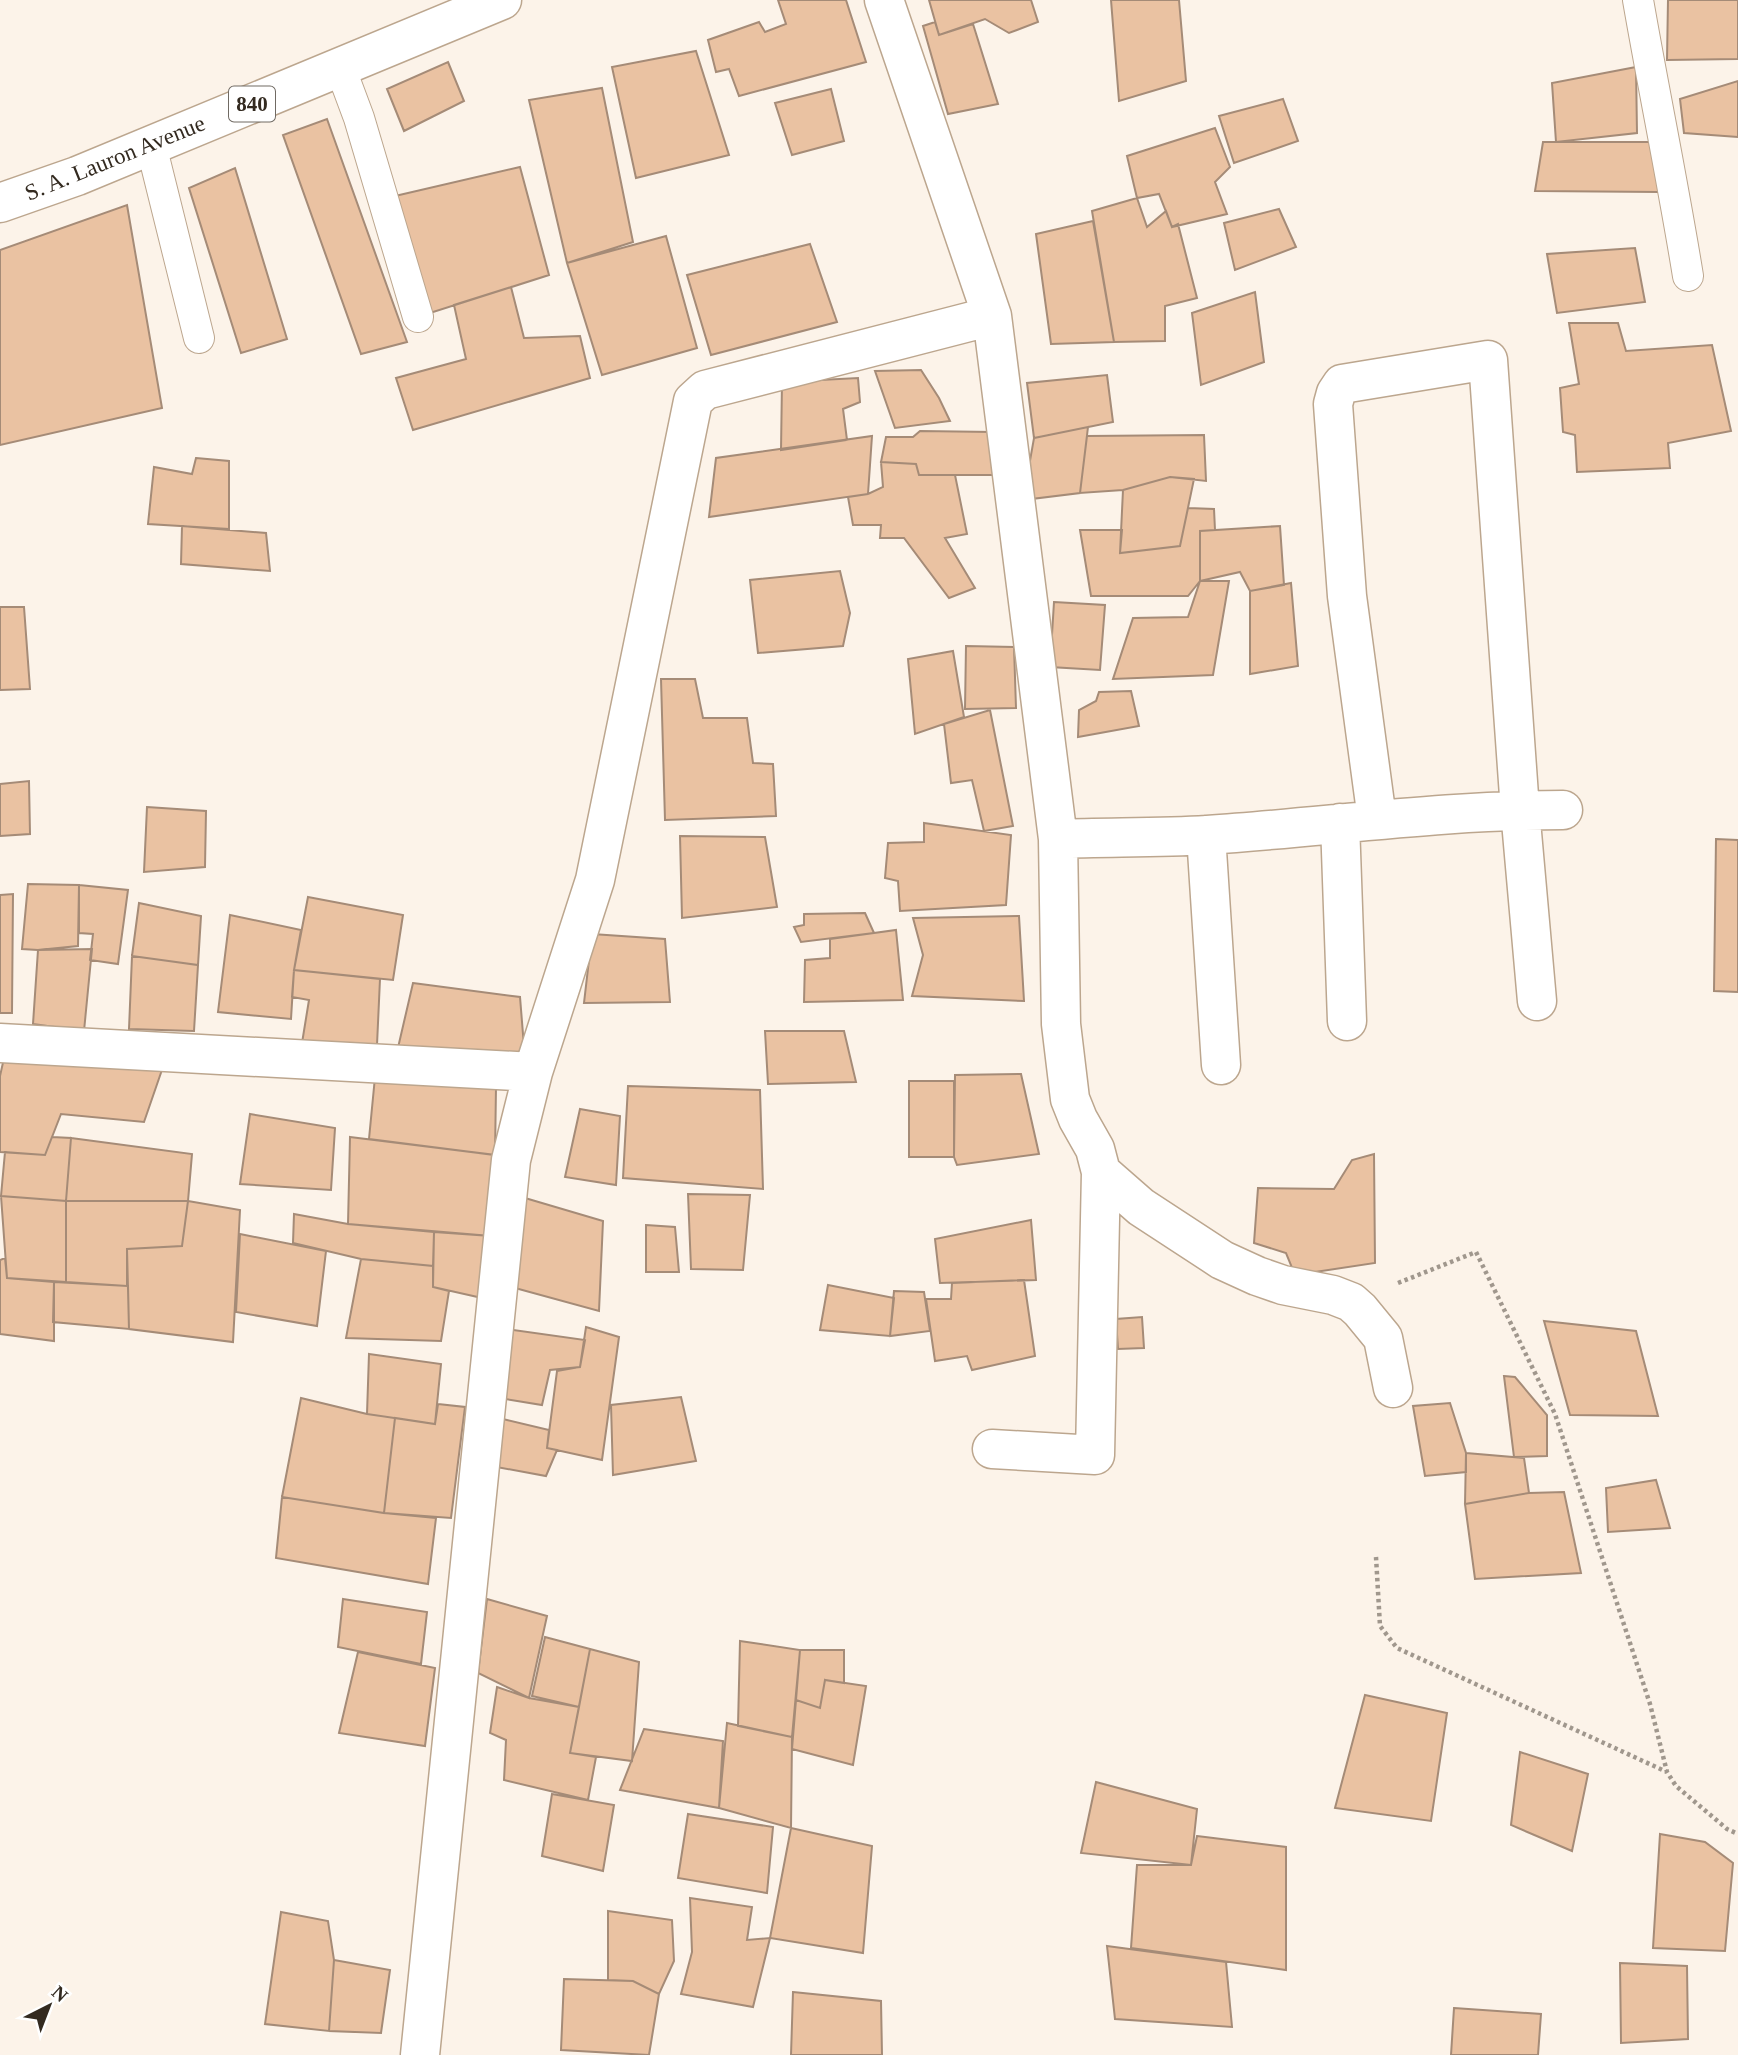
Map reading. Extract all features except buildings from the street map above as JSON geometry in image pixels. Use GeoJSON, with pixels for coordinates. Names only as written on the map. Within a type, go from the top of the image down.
{"type":"FeatureCollection","features":[{"type":"Feature","properties":{"kind":"main road","name":"S. A. Lauron Avenue"},"geometry":{"type":"LineString","coordinates":[[0,204],[77,176],[502,0]]}},
{"type":"Feature","properties":{"kind":"main road"},"geometry":{"type":"LineString","coordinates":[[884,0],[992,316],[1058,839],[1061,1024],[1070,1099],[1078,1119],[1096,1149],[1101,1172],[1095,1455],[992,1449]]}},
{"type":"Feature","properties":{"kind":"main road"},"geometry":{"type":"LineString","coordinates":[[429,2054],[511,1160],[533,1072],[595,880],[693,401],[705,390],[992,316]]}},
{"type":"Feature","properties":{"kind":"main road"},"geometry":{"type":"LineString","coordinates":[[1347,1021],[1359,821],[1333,404],[1342,384],[1488,360],[1520,810],[1537,1001]]}},
{"type":"Feature","properties":{"kind":"main road"},"geometry":{"type":"LineString","coordinates":[[1058,839],[1206,835],[1359,821],[1520,810],[1563,810]]}},
{"type":"Feature","properties":{"kind":"main road"},"geometry":{"type":"LineString","coordinates":[[1206,835],[1221,1065]]}},
{"type":"Feature","properties":{"kind":"main road"},"geometry":{"type":"LineString","coordinates":[[0,1043],[533,1072]]}},
{"type":"Feature","properties":{"kind":"main road"},"geometry":{"type":"LineString","coordinates":[[1101,1172],[1141,1207],[1222,1260],[1256,1276],[1351,1302],[1372,1322],[1383,1338],[1393,1388]]}},
{"type":"Feature","properties":{"kind":"lane"},"geometry":{"type":"LineString","coordinates":[[1638,0],[1667,147],[1688,276]]}},
{"type":"Feature","properties":{"kind":"lane"},"geometry":{"type":"LineString","coordinates":[[340,67],[359,118],[418,317]]}},
{"type":"Feature","properties":{"kind":"lane"},"geometry":{"type":"LineString","coordinates":[[151,145],[199,338]]}},
{"type":"Feature","properties":{"kind":"path"},"geometry":{"type":"LineString","coordinates":[[1351,1302],[1476,1252],[1555,1414],[1650,1704],[1667,1772],[1676,1786],[1727,1829],[1738,1834]]}},
{"type":"Feature","properties":{"kind":"path"},"geometry":{"type":"LineString","coordinates":[[1376,1558],[1380,1626],[1397,1648],[1667,1772]]}}]}
